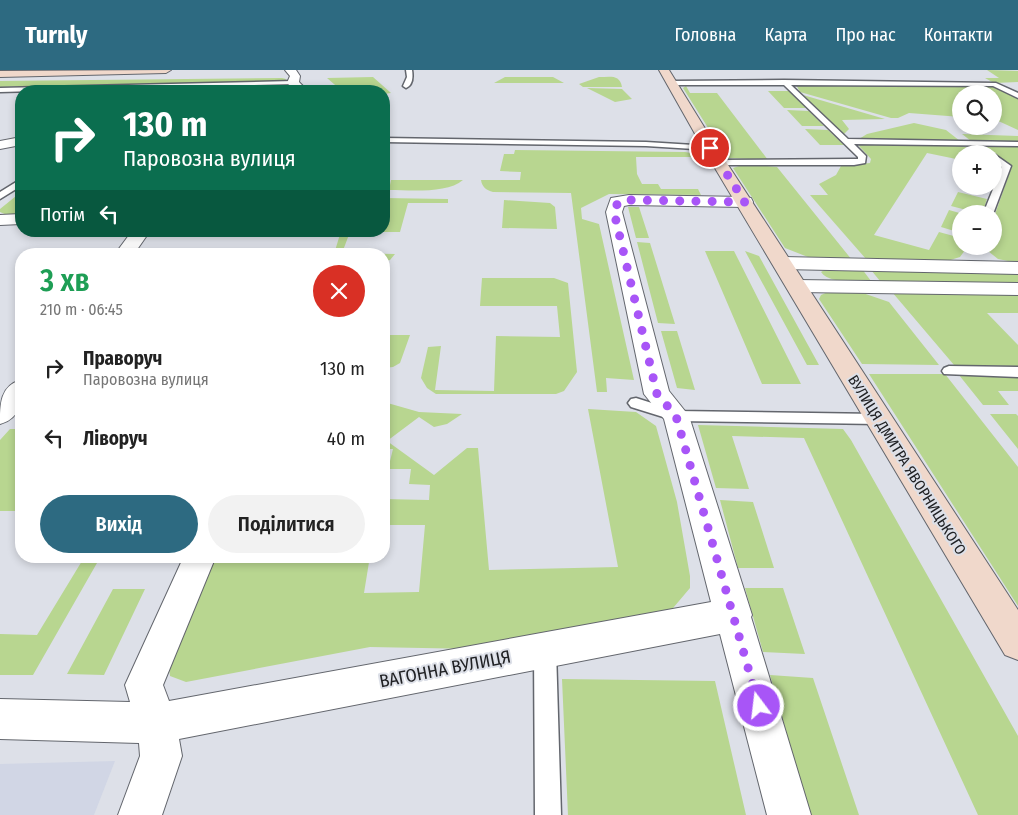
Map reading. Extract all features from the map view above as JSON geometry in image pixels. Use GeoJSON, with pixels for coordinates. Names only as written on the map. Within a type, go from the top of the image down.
{"type":"FeatureCollection","features":[{"type":"Feature","properties":{"kind":"street"},"geometry":{"type":"LineString","coordinates":[[0,74],[166,70]]}},
{"type":"Feature","properties":{"kind":"street"},"geometry":{"type":"LineString","coordinates":[[290,70],[295,76],[293,83],[295,85]]}},
{"type":"Feature","properties":{"kind":"street","name":"ВУЛИЦЯ ДМИТРА ЯВОРНИЦЬКОГО"},"geometry":{"type":"LineString","coordinates":[[668,76],[878,419],[1018,642]]}},
{"type":"Feature","properties":{"kind":"street"},"geometry":{"type":"LineString","coordinates":[[0,145],[15,142]]}},
{"type":"Feature","properties":{"kind":"street"},"geometry":{"type":"LineString","coordinates":[[745,202],[629,200],[618,202],[614,212],[657,394],[676,416],[734,615],[789,815]]}},
{"type":"Feature","properties":{"kind":"street"},"geometry":{"type":"LineString","coordinates":[[0,220],[15,219]]}},
{"type":"Feature","properties":{"kind":"street"},"geometry":{"type":"LineString","coordinates":[[128,248],[137,237]]}},
{"type":"Feature","properties":{"kind":"street"},"geometry":{"type":"LineString","coordinates":[[783,263],[1018,268]]}},
{"type":"Feature","properties":{"kind":"street"},"geometry":{"type":"LineString","coordinates":[[797,286],[1018,289]]}},
{"type":"Feature","properties":{"kind":"street"},"geometry":{"type":"LineString","coordinates":[[140,815],[161,756],[157,723],[144,685],[197,563]]}},
{"type":"Feature","properties":{"kind":"street","name":"ВАГОННА ВУЛИЦЯ"},"geometry":{"type":"LineString","coordinates":[[0,719],[157,723],[734,615]]}},
{"type":"Feature","properties":{"kind":"lane"},"geometry":{"type":"LineString","coordinates":[[406,86],[410,77],[408,70]]}},
{"type":"Feature","properties":{"kind":"lane"},"geometry":{"type":"LineString","coordinates":[[668,76],[784,82],[994,84],[1018,96]]}},
{"type":"Feature","properties":{"kind":"lane"},"geometry":{"type":"LineString","coordinates":[[390,140],[646,144],[715,155],[862,161],[862,156],[784,82]]}},
{"type":"Feature","properties":{"kind":"lane"},"geometry":{"type":"LineString","coordinates":[[209,85],[293,83]]}},
{"type":"Feature","properties":{"kind":"lane"},"geometry":{"type":"LineString","coordinates":[[0,90],[15,90]]}},
{"type":"Feature","properties":{"kind":"lane"},"geometry":{"type":"LineString","coordinates":[[542,136],[624,137],[646,144]]}},
{"type":"Feature","properties":{"kind":"lane"},"geometry":{"type":"LineString","coordinates":[[847,141],[1018,144]]}},
{"type":"Feature","properties":{"kind":"lane"},"geometry":{"type":"LineString","coordinates":[[964,143],[968,145]]}},
{"type":"Feature","properties":{"kind":"lane"},"geometry":{"type":"LineString","coordinates":[[1002,163],[1007,166],[1002,179]]}},
{"type":"Feature","properties":{"kind":"lane"},"geometry":{"type":"LineString","coordinates":[[0,196],[15,186]]}},
{"type":"Feature","properties":{"kind":"lane"},"geometry":{"type":"LineString","coordinates":[[949,371],[1018,372]]}},
{"type":"Feature","properties":{"kind":"lane"},"geometry":{"type":"LineString","coordinates":[[636,403],[676,416],[878,419]]}},
{"type":"Feature","properties":{"kind":"lane"},"geometry":{"type":"LineString","coordinates":[[545,650],[548,815]]}},
{"type":"Feature","properties":{"kind":"shaded area"},"geometry":{"type":"Polygon","coordinates":[[[115,761],[94,815],[0,815],[0,764],[115,761]]]}},
{"type":"Feature","properties":{"kind":"green space"},"geometry":{"type":"Polygon","coordinates":[[[987,70],[1018,71],[1018,82],[994,83],[985,78],[999,78],[987,70]]]}},
{"type":"Feature","properties":{"kind":"green space"},"geometry":{"type":"Polygon","coordinates":[[[373,77],[382,85],[335,85],[327,78],[373,77]]]}},
{"type":"Feature","properties":{"kind":"green space"},"geometry":{"type":"Polygon","coordinates":[[[505,77],[553,77],[564,83],[494,83],[505,77]]]}},
{"type":"Feature","properties":{"kind":"green space"},"geometry":{"type":"Polygon","coordinates":[[[599,77],[617,78],[622,87],[583,87],[579,84],[599,77]]]}},
{"type":"Feature","properties":{"kind":"green space"},"geometry":{"type":"Polygon","coordinates":[[[286,79],[285,81],[15,85],[15,87],[0,87],[0,81],[286,79]]]}},
{"type":"Feature","properties":{"kind":"green space"},"geometry":{"type":"Polygon","coordinates":[[[795,83],[952,85],[952,116],[909,113],[898,118],[891,118],[800,92],[795,83]]]}},
{"type":"Feature","properties":{"kind":"green space"},"geometry":{"type":"Polygon","coordinates":[[[686,86],[690,93],[717,93],[768,160],[727,158],[683,88],[686,86]]]}},
{"type":"Feature","properties":{"kind":"green space"},"geometry":{"type":"Polygon","coordinates":[[[587,88],[622,89],[632,99],[615,102],[587,88]]]}},
{"type":"Feature","properties":{"kind":"green space"},"geometry":{"type":"Polygon","coordinates":[[[1002,90],[1018,98],[1018,130],[1002,123],[1002,90]]]}},
{"type":"Feature","properties":{"kind":"green space"},"geometry":{"type":"Polygon","coordinates":[[[768,91],[789,91],[806,108],[784,108],[768,91]]]}},
{"type":"Feature","properties":{"kind":"green space"},"geometry":{"type":"Polygon","coordinates":[[[803,95],[885,119],[842,120],[849,129],[844,134],[803,95]]]}},
{"type":"Feature","properties":{"kind":"green space"},"geometry":{"type":"Polygon","coordinates":[[[787,110],[809,111],[824,126],[802,126],[787,110]]]}},
{"type":"Feature","properties":{"kind":"green space"},"geometry":{"type":"Polygon","coordinates":[[[914,123],[946,130],[960,141],[859,139],[867,134],[914,123]]]}},
{"type":"Feature","properties":{"kind":"green space"},"geometry":{"type":"Polygon","coordinates":[[[805,129],[828,130],[844,145],[820,145],[805,129]]]}},
{"type":"Feature","properties":{"kind":"green space"},"geometry":{"type":"Polygon","coordinates":[[[963,135],[1018,136],[1018,142],[971,141],[963,135]]]}},
{"type":"Feature","properties":{"kind":"green space"},"geometry":{"type":"Polygon","coordinates":[[[860,144],[960,145],[952,145],[952,158],[927,153],[874,235],[929,250],[939,232],[952,236],[952,255],[961,255],[960,257],[944,262],[866,259],[810,195],[828,195],[819,184],[836,175],[841,166],[870,163],[871,159],[859,146],[860,144]]]}},
{"type":"Feature","properties":{"kind":"green space"},"geometry":{"type":"Polygon","coordinates":[[[1002,145],[1018,145],[1018,263],[998,259],[993,255],[1002,255],[1002,205],[998,205],[1012,166],[1002,160],[1002,145]]]}},
{"type":"Feature","properties":{"kind":"green space"},"geometry":{"type":"Polygon","coordinates":[[[515,150],[685,152],[691,153],[694,157],[636,157],[637,174],[642,184],[658,184],[661,189],[698,189],[701,195],[609,194],[581,208],[582,219],[599,224],[634,380],[606,378],[607,392],[597,392],[571,193],[493,192],[482,185],[481,180],[520,180],[521,172],[500,171],[504,154],[514,154],[515,150]]]}},
{"type":"Feature","properties":{"kind":"green space"},"geometry":{"type":"Polygon","coordinates":[[[745,164],[777,167],[852,260],[813,259],[785,248],[733,168],[745,164]]]}},
{"type":"Feature","properties":{"kind":"green space"},"geometry":{"type":"Polygon","coordinates":[[[391,180],[463,180],[448,187],[417,191],[390,190],[391,180]]]}},
{"type":"Feature","properties":{"kind":"green space"},"geometry":{"type":"Polygon","coordinates":[[[956,195],[970,195],[987,199],[985,205],[951,206],[956,195]]]}},
{"type":"Feature","properties":{"kind":"green space"},"geometry":{"type":"Polygon","coordinates":[[[15,197],[15,215],[7,215],[0,212],[0,209],[15,197]]]}},
{"type":"Feature","properties":{"kind":"green space"},"geometry":{"type":"Polygon","coordinates":[[[390,198],[448,199],[448,203],[408,203],[400,232],[390,232],[390,198]]]}},
{"type":"Feature","properties":{"kind":"green space"},"geometry":{"type":"Polygon","coordinates":[[[504,200],[550,203],[555,207],[557,229],[502,228],[504,200]]]}},
{"type":"Feature","properties":{"kind":"green space"},"geometry":{"type":"Polygon","coordinates":[[[628,207],[639,207],[649,238],[636,238],[628,207]]]}},
{"type":"Feature","properties":{"kind":"green space"},"geometry":{"type":"Polygon","coordinates":[[[949,210],[952,211],[952,230],[941,227],[949,210]]]}},
{"type":"Feature","properties":{"kind":"green space"},"geometry":{"type":"Polygon","coordinates":[[[339,237],[348,237],[344,248],[336,248],[339,237]]]}},
{"type":"Feature","properties":{"kind":"green space"},"geometry":{"type":"Polygon","coordinates":[[[637,242],[650,243],[675,324],[658,323],[637,242]]]}},
{"type":"Feature","properties":{"kind":"green space"},"geometry":{"type":"Polygon","coordinates":[[[705,251],[734,251],[801,384],[762,384],[705,251]]]}},
{"type":"Feature","properties":{"kind":"green space"},"geometry":{"type":"Polygon","coordinates":[[[745,251],[759,256],[819,365],[807,365],[745,251]]]}},
{"type":"Feature","properties":{"kind":"green space"},"geometry":{"type":"Polygon","coordinates":[[[826,269],[862,269],[871,281],[831,279],[821,272],[826,269]]]}},
{"type":"Feature","properties":{"kind":"green space"},"geometry":{"type":"Polygon","coordinates":[[[871,270],[1018,273],[1018,284],[880,281],[871,270]]]}},
{"type":"Feature","properties":{"kind":"green space"},"geometry":{"type":"Polygon","coordinates":[[[482,278],[554,278],[568,283],[577,372],[564,391],[556,394],[436,394],[427,388],[421,378],[428,347],[441,346],[435,390],[494,391],[496,336],[560,337],[557,306],[480,306],[482,278]]]}},
{"type":"Feature","properties":{"kind":"green space"},"geometry":{"type":"Polygon","coordinates":[[[830,291],[857,291],[889,302],[939,365],[862,364],[819,299],[821,295],[830,291]]]}},
{"type":"Feature","properties":{"kind":"green space"},"geometry":{"type":"Polygon","coordinates":[[[892,292],[1018,295],[1018,313],[987,313],[1018,345],[1018,366],[954,365],[892,292]]]}},
{"type":"Feature","properties":{"kind":"green space"},"geometry":{"type":"Polygon","coordinates":[[[661,331],[677,331],[695,390],[677,388],[661,331]]]}},
{"type":"Feature","properties":{"kind":"green space"},"geometry":{"type":"Polygon","coordinates":[[[390,335],[410,335],[400,363],[390,367],[390,335]]]}},
{"type":"Feature","properties":{"kind":"green space"},"geometry":{"type":"Polygon","coordinates":[[[869,374],[945,374],[1018,467],[1018,606],[869,374]]]}},
{"type":"Feature","properties":{"kind":"green space"},"geometry":{"type":"Polygon","coordinates":[[[959,375],[1018,376],[1018,391],[998,391],[1009,405],[983,405],[959,375]]]}},
{"type":"Feature","properties":{"kind":"green space"},"geometry":{"type":"Polygon","coordinates":[[[390,404],[419,412],[462,414],[447,424],[434,427],[419,417],[390,439],[390,404]]]}},
{"type":"Feature","properties":{"kind":"green space"},"geometry":{"type":"Polygon","coordinates":[[[588,409],[636,412],[656,426],[677,502],[690,576],[690,588],[668,614],[475,649],[370,647],[186,682],[170,676],[168,659],[209,563],[369,563],[364,593],[419,592],[425,525],[390,525],[390,499],[429,500],[430,485],[409,484],[411,469],[390,469],[393,449],[390,449],[390,443],[434,475],[467,448],[478,448],[489,570],[618,567],[588,409]]]}},
{"type":"Feature","properties":{"kind":"green space"},"geometry":{"type":"Polygon","coordinates":[[[990,414],[1016,414],[1018,416],[1018,449],[990,414]]]}},
{"type":"Feature","properties":{"kind":"green space"},"geometry":{"type":"Polygon","coordinates":[[[698,425],[843,429],[851,440],[1018,736],[1018,815],[978,815],[804,438],[732,436],[749,489],[716,488],[698,425]]]}},
{"type":"Feature","properties":{"kind":"green space"},"geometry":{"type":"Polygon","coordinates":[[[10,429],[15,429],[15,511],[0,511],[0,440],[10,429]]]}},
{"type":"Feature","properties":{"kind":"green space"},"geometry":{"type":"Polygon","coordinates":[[[720,500],[753,502],[774,568],[738,568],[720,500]]]}},
{"type":"Feature","properties":{"kind":"green space"},"geometry":{"type":"Polygon","coordinates":[[[81,563],[97,563],[33,675],[0,675],[0,634],[37,635],[81,563]]]}},
{"type":"Feature","properties":{"kind":"green space"},"geometry":{"type":"Polygon","coordinates":[[[745,588],[783,588],[805,654],[763,652],[745,588]]]}},
{"type":"Feature","properties":{"kind":"green space"},"geometry":{"type":"Polygon","coordinates":[[[113,589],[145,589],[104,675],[67,674],[113,589]]]}},
{"type":"Feature","properties":{"kind":"green space"},"geometry":{"type":"Polygon","coordinates":[[[770,675],[813,678],[859,815],[810,815],[770,675]]]}},
{"type":"Feature","properties":{"kind":"green space"},"geometry":{"type":"Polygon","coordinates":[[[562,679],[715,681],[746,815],[568,815],[562,679]]]}},
{"type":"Feature","properties":{"kind":"route"},"geometry":{"type":"LineString","coordinates":[[710,148],[745,202],[629,200],[618,202],[614,212],[657,394],[676,416],[759,706]]}}]}
